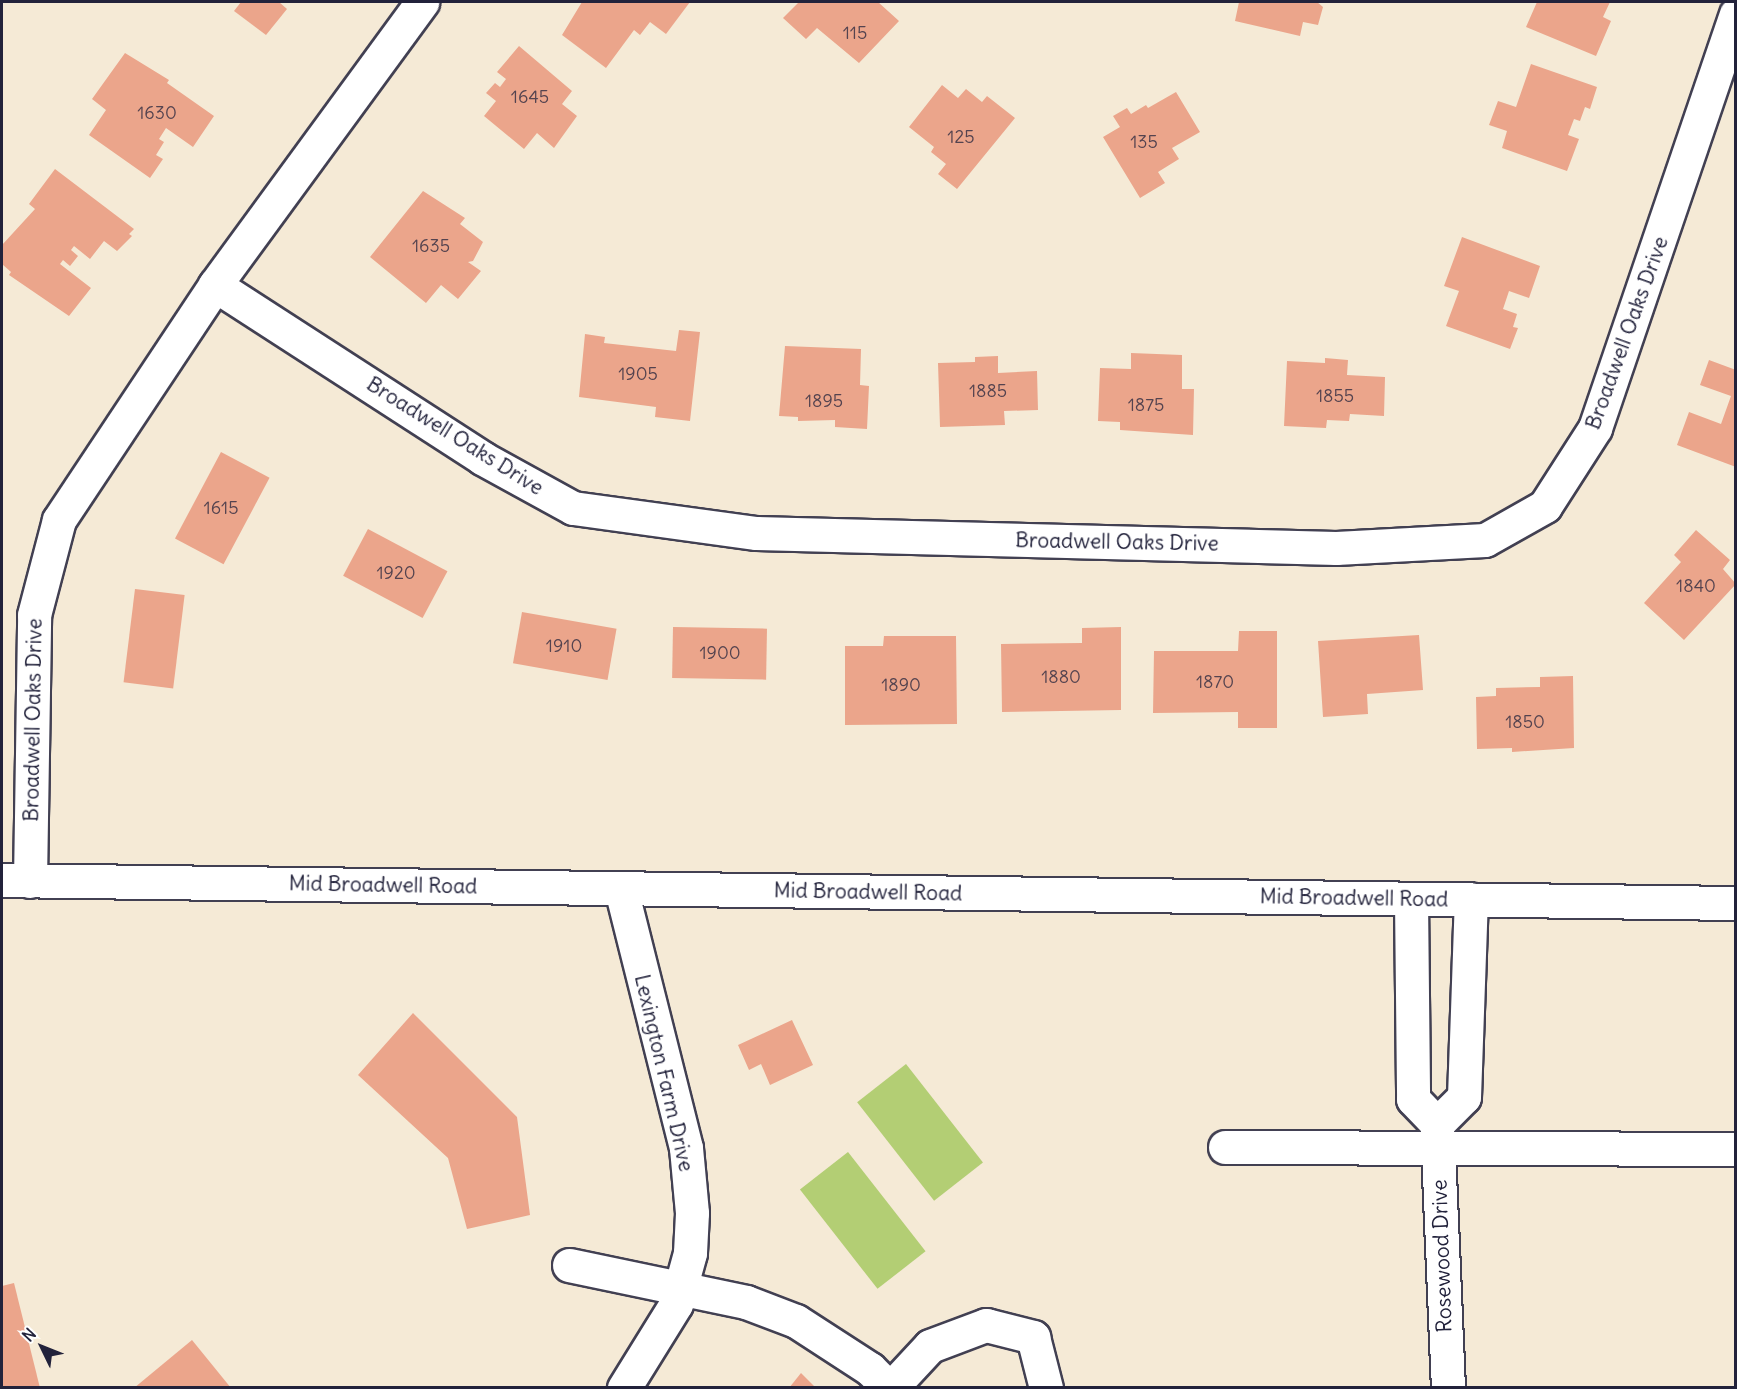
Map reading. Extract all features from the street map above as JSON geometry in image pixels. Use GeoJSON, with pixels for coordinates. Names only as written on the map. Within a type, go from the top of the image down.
{"type":"FeatureCollection","features":[{"type":"Feature","properties":{"kind":"street","name":"Broadwell Oaks Drive"},"geometry":{"type":"LineString","coordinates":[[16,881],[34,615],[59,520],[215,285],[423,2]]}},
{"type":"Feature","properties":{"kind":"street","name":"Broadwell Oaks Drive"},"geometry":{"type":"LineString","coordinates":[[215,285],[482,458],[573,508],[756,533],[1336,548],[1485,540],[1545,506],[1595,428],[1736,14]]}},
{"type":"Feature","properties":{"kind":"street","name":"Mid Broadwell Road"},"geometry":{"type":"LineString","coordinates":[[16,881],[1736,903]]}},
{"type":"Feature","properties":{"kind":"street","name":"Lexington Farm Drive"},"geometry":{"type":"LineString","coordinates":[[621,889],[686,1148],[692,1213],[690,1253],[676,1304],[624,1388]]}},
{"type":"Feature","properties":{"kind":"street"},"geometry":{"type":"LineString","coordinates":[[1411,899],[1413,1099],[1437,1135]]}},
{"type":"Feature","properties":{"kind":"street"},"geometry":{"type":"LineString","coordinates":[[1437,1135],[1464,1097],[1471,899]]}},
{"type":"Feature","properties":{"kind":"street"},"geometry":{"type":"LineString","coordinates":[[1225,1147],[1437,1135],[1736,1149]]}},
{"type":"Feature","properties":{"kind":"street","name":"Rosewood Drive"},"geometry":{"type":"LineString","coordinates":[[1437,1135],[1448,1388]]}},
{"type":"Feature","properties":{"kind":"street"},"geometry":{"type":"LineString","coordinates":[[569,1265],[746,1302],[796,1321],[870,1369],[890,1388],[930,1346],[986,1325],[1033,1337],[1046,1388]]}},
{"type":"Feature","properties":{"kind":"green space"},"geometry":{"type":"Polygon","coordinates":[[[906,1064],[983,1163],[934,1201],[857,1102],[906,1064]]]}},
{"type":"Feature","properties":{"kind":"green space"},"geometry":{"type":"Polygon","coordinates":[[[848,1152],[926,1251],[878,1289],[800,1190],[848,1152]]]}},
{"type":"Feature","properties":{"kind":"building"},"geometry":{"type":"Polygon","coordinates":[[[241,2],[279,2],[287,9],[266,35],[234,11],[241,2]]]}},
{"type":"Feature","properties":{"kind":"building"},"geometry":{"type":"Polygon","coordinates":[[[582,2],[690,2],[666,34],[650,22],[640,35],[634,30],[606,68],[562,35],[582,2]]]}},
{"type":"Feature","properties":{"kind":"building"},"geometry":{"type":"Polygon","coordinates":[[[799,2],[878,2],[899,21],[859,63],[817,28],[806,39],[783,18],[799,2]]]}},
{"type":"Feature","properties":{"kind":"building"},"geometry":{"type":"Polygon","coordinates":[[[1239,2],[1317,2],[1323,7],[1318,25],[1303,22],[1300,36],[1235,21],[1239,2]]]}},
{"type":"Feature","properties":{"kind":"building"},"geometry":{"type":"Polygon","coordinates":[[[1537,2],[1610,2],[1603,17],[1611,21],[1596,56],[1526,27],[1537,2]]]}},
{"type":"Feature","properties":{"kind":"building"},"geometry":{"type":"Polygon","coordinates":[[[519,46],[572,91],[562,104],[577,116],[554,148],[537,133],[524,149],[484,116],[496,101],[486,93],[495,83],[500,87],[506,79],[497,72],[519,46]]]}},
{"type":"Feature","properties":{"kind":"building"},"geometry":{"type":"Polygon","coordinates":[[[125,53],[169,80],[167,83],[214,116],[193,147],[166,128],[159,139],[164,142],[156,155],[163,159],[150,178],[89,135],[106,110],[92,99],[125,53]]]}},
{"type":"Feature","properties":{"kind":"building"},"geometry":{"type":"Polygon","coordinates":[[[1531,64],[1597,87],[1590,109],[1585,107],[1580,121],[1574,119],[1568,135],[1579,139],[1567,171],[1502,148],[1507,131],[1489,125],[1498,101],[1516,107],[1531,64]]]}},
{"type":"Feature","properties":{"kind":"building"},"geometry":{"type":"Polygon","coordinates":[[[942,85],[958,98],[966,89],[982,102],[987,96],[1015,118],[957,189],[938,174],[946,164],[931,152],[934,147],[909,127],[942,85]]]}},
{"type":"Feature","properties":{"kind":"building"},"geometry":{"type":"Polygon","coordinates":[[[1176,92],[1200,132],[1172,148],[1179,159],[1158,172],[1165,183],[1140,198],[1103,137],[1120,127],[1113,116],[1127,108],[1131,114],[1146,105],[1148,108],[1176,92]]]}},
{"type":"Feature","properties":{"kind":"building"},"geometry":{"type":"Polygon","coordinates":[[[55,169],[134,229],[129,234],[132,236],[117,251],[104,241],[90,259],[74,246],[71,250],[78,256],[70,266],[63,260],[60,264],[91,288],[69,316],[9,275],[11,272],[2,264],[2,245],[35,209],[29,204],[55,169]]]}},
{"type":"Feature","properties":{"kind":"building"},"geometry":{"type":"Polygon","coordinates":[[[423,191],[465,218],[460,224],[483,242],[473,261],[468,262],[481,271],[458,299],[441,285],[426,303],[370,257],[423,191]]]}},
{"type":"Feature","properties":{"kind":"building"},"geometry":{"type":"Polygon","coordinates":[[[1462,237],[1540,266],[1529,298],[1509,291],[1503,309],[1517,314],[1513,327],[1518,328],[1510,349],[1446,326],[1459,291],[1444,286],[1462,237]]]}},
{"type":"Feature","properties":{"kind":"building"},"geometry":{"type":"Polygon","coordinates":[[[679,330],[700,332],[690,421],[655,417],[656,407],[579,397],[585,334],[605,337],[604,343],[676,351],[679,330]]]}},
{"type":"Feature","properties":{"kind":"building"},"geometry":{"type":"Polygon","coordinates":[[[785,346],[861,349],[860,385],[869,386],[867,429],[835,427],[835,420],[798,421],[798,417],[779,416],[785,346]]]}},
{"type":"Feature","properties":{"kind":"building"},"geometry":{"type":"Polygon","coordinates":[[[1131,353],[1182,355],[1182,389],[1194,389],[1193,435],[1120,430],[1120,422],[1098,421],[1100,368],[1131,369],[1131,353]]]}},
{"type":"Feature","properties":{"kind":"building"},"geometry":{"type":"Polygon","coordinates":[[[998,356],[998,373],[1037,371],[1038,410],[1004,411],[1005,425],[940,427],[938,363],[975,362],[975,357],[998,356]]]}},
{"type":"Feature","properties":{"kind":"building"},"geometry":{"type":"Polygon","coordinates":[[[1325,358],[1348,360],[1347,375],[1385,377],[1384,416],[1350,414],[1349,421],[1327,420],[1326,428],[1284,426],[1287,361],[1325,363],[1325,358]]]}},
{"type":"Feature","properties":{"kind":"building"},"geometry":{"type":"Polygon","coordinates":[[[1709,360],[1736,370],[1736,467],[1677,445],[1689,412],[1721,424],[1731,396],[1700,385],[1709,360]]]}},
{"type":"Feature","properties":{"kind":"building"},"geometry":{"type":"Polygon","coordinates":[[[221,452],[270,478],[224,564],[175,539],[221,452]]]}},
{"type":"Feature","properties":{"kind":"building"},"geometry":{"type":"Polygon","coordinates":[[[368,529],[447,571],[423,618],[343,576],[368,529]]]}},
{"type":"Feature","properties":{"kind":"building"},"geometry":{"type":"Polygon","coordinates":[[[1696,530],[1730,560],[1723,569],[1736,584],[1684,640],[1644,603],[1681,562],[1674,555],[1696,530]]]}},
{"type":"Feature","properties":{"kind":"building"},"geometry":{"type":"Polygon","coordinates":[[[135,589],[185,595],[173,688],[124,682],[135,589]]]}},
{"type":"Feature","properties":{"kind":"building"},"geometry":{"type":"Polygon","coordinates":[[[522,612],[617,629],[608,680],[513,663],[522,612]]]}},
{"type":"Feature","properties":{"kind":"building"},"geometry":{"type":"Polygon","coordinates":[[[673,627],[767,629],[766,680],[672,678],[673,627]]]}},
{"type":"Feature","properties":{"kind":"building"},"geometry":{"type":"Polygon","coordinates":[[[1121,627],[1121,710],[1002,712],[1001,644],[1082,643],[1082,628],[1121,627]]]}},
{"type":"Feature","properties":{"kind":"building"},"geometry":{"type":"Polygon","coordinates":[[[1239,631],[1277,631],[1277,728],[1238,728],[1238,712],[1153,713],[1154,651],[1238,651],[1239,631]]]}},
{"type":"Feature","properties":{"kind":"building"},"geometry":{"type":"Polygon","coordinates":[[[1419,635],[1423,690],[1367,694],[1368,714],[1323,717],[1318,641],[1419,635]]]}},
{"type":"Feature","properties":{"kind":"building"},"geometry":{"type":"Polygon","coordinates":[[[884,636],[956,636],[957,724],[845,725],[845,646],[883,646],[884,636]]]}},
{"type":"Feature","properties":{"kind":"building"},"geometry":{"type":"Polygon","coordinates":[[[1573,676],[1574,748],[1512,752],[1512,748],[1477,749],[1476,697],[1496,696],[1496,688],[1540,687],[1540,677],[1573,676]]]}},
{"type":"Feature","properties":{"kind":"building"},"geometry":{"type":"Polygon","coordinates":[[[413,1013],[517,1117],[530,1215],[467,1229],[448,1158],[358,1075],[413,1013]]]}},
{"type":"Feature","properties":{"kind":"building"},"geometry":{"type":"Polygon","coordinates":[[[792,1020],[813,1065],[770,1085],[761,1064],[749,1070],[738,1045],[792,1020]]]}},
{"type":"Feature","properties":{"kind":"building"},"geometry":{"type":"Polygon","coordinates":[[[14,1283],[40,1388],[2,1388],[2,1286],[14,1283]]]}},
{"type":"Feature","properties":{"kind":"building"},"geometry":{"type":"Polygon","coordinates":[[[192,1340],[231,1388],[134,1388],[192,1340]]]}},
{"type":"Feature","properties":{"kind":"building"},"geometry":{"type":"Polygon","coordinates":[[[801,1373],[816,1388],[789,1388],[801,1373]]]}}]}
